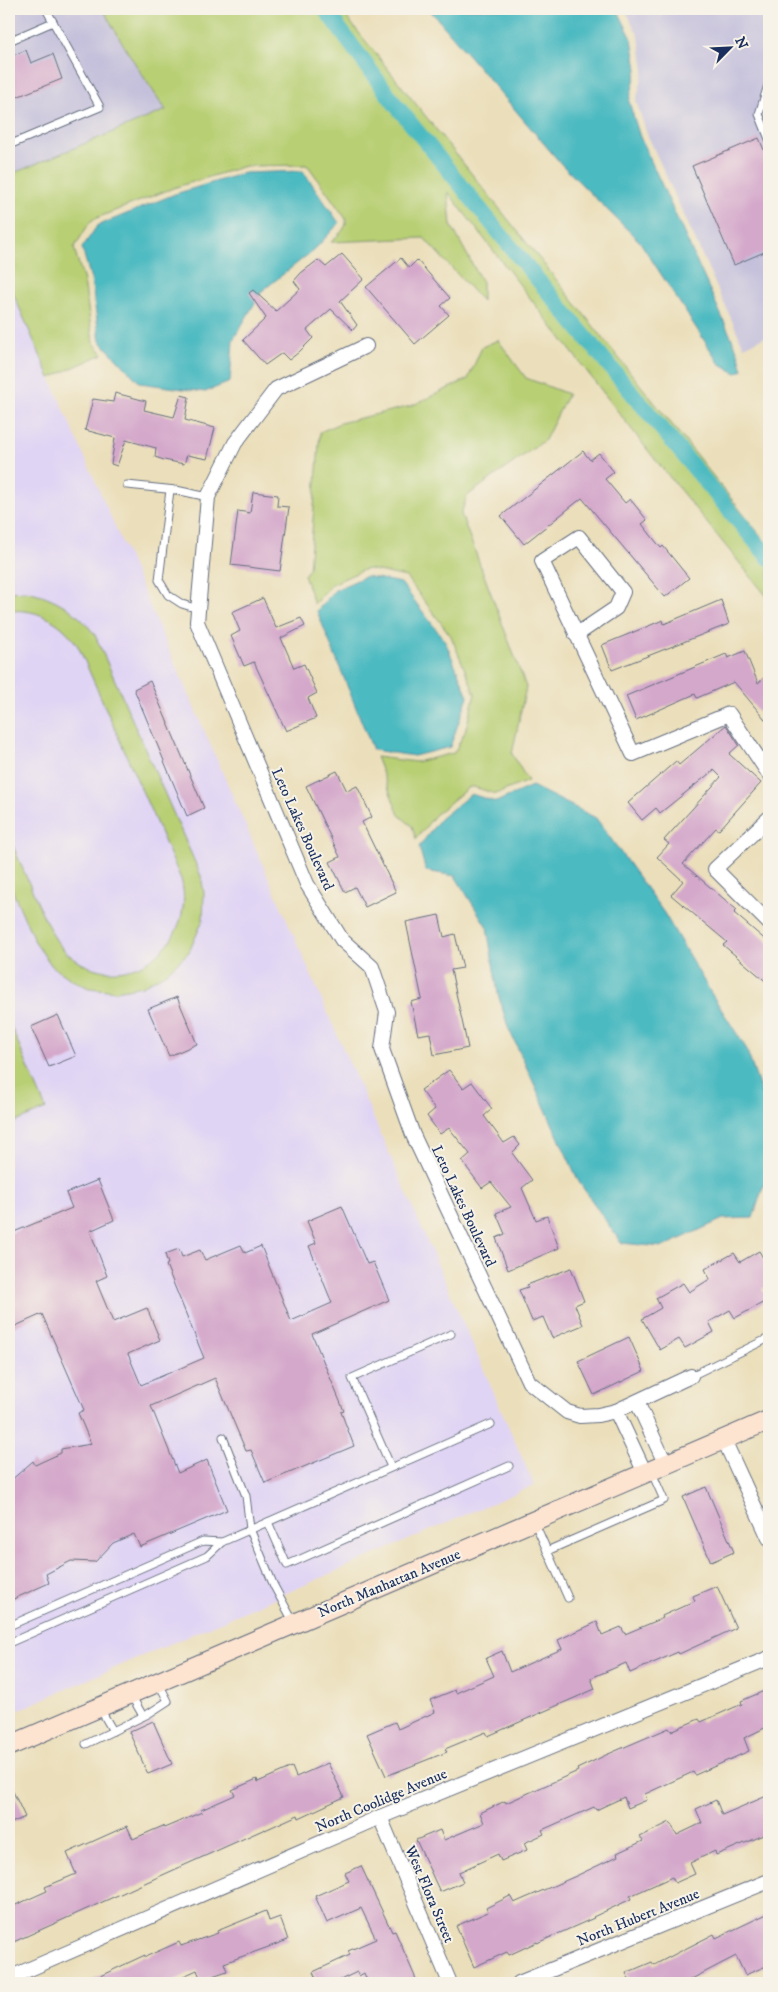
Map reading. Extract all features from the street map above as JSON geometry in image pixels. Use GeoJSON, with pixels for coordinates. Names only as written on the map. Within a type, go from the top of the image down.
{"type":"FeatureCollection","features":[{"type":"Feature","properties":{"kind":"street","name":"Leto Lakes Boulevard"},"geometry":{"type":"LineString","coordinates":[[366,346],[276,389],[235,442],[208,497],[197,622],[307,884],[342,940],[372,967],[387,1012],[382,1050],[413,1135],[529,1382],[567,1412],[580,1416],[608,1414],[691,1376]]}},
{"type":"Feature","properties":{"kind":"street"},"geometry":{"type":"LineString","coordinates":[[576,635],[616,608],[623,592],[579,537],[542,561],[576,635],[633,754],[729,714],[769,774]]}},
{"type":"Feature","properties":{"kind":"street"},"geometry":{"type":"LineString","coordinates":[[769,818],[716,869],[769,923]]}},
{"type":"Feature","properties":{"kind":"street"},"geometry":{"type":"LineString","coordinates":[[637,1402],[654,1470]]}},
{"type":"Feature","properties":{"kind":"street"},"geometry":{"type":"LineString","coordinates":[[616,1411],[654,1470]]}},
{"type":"Feature","properties":{"kind":"street","name":"North Manhattan Avenue"},"geometry":{"type":"LineString","coordinates":[[9,1746],[769,1420]]}},
{"type":"Feature","properties":{"kind":"street"},"geometry":{"type":"LineString","coordinates":[[724,1440],[769,1538]]}},
{"type":"Feature","properties":{"kind":"street","name":"North Coolidge Avenue"},"geometry":{"type":"LineString","coordinates":[[9,1978],[380,1817],[769,1658]]}},
{"type":"Feature","properties":{"kind":"street","name":"West Flora Street"},"geometry":{"type":"LineString","coordinates":[[380,1817],[450,1983]]}},
{"type":"Feature","properties":{"kind":"street","name":"North Hubert Avenue"},"geometry":{"type":"LineString","coordinates":[[519,1983],[769,1882]]}},
{"type":"Feature","properties":{"kind":"lane"},"geometry":{"type":"LineString","coordinates":[[9,145],[100,107],[46,9]]}},
{"type":"Feature","properties":{"kind":"lane"},"geometry":{"type":"LineString","coordinates":[[9,41],[53,22]]}},
{"type":"Feature","properties":{"kind":"lane"},"geometry":{"type":"LineString","coordinates":[[769,82],[759,114],[769,139]]}},
{"type":"Feature","properties":{"kind":"lane"},"geometry":{"type":"LineString","coordinates":[[127,485],[208,497]]}},
{"type":"Feature","properties":{"kind":"lane"},"geometry":{"type":"LineString","coordinates":[[170,490],[159,580],[168,595],[182,604],[198,609]]}},
{"type":"Feature","properties":{"kind":"lane"},"geometry":{"type":"LineString","coordinates":[[392,1467],[352,1378],[450,1334]]}},
{"type":"Feature","properties":{"kind":"lane"},"geometry":{"type":"LineString","coordinates":[[691,1376],[769,1338]]}},
{"type":"Feature","properties":{"kind":"lane"},"geometry":{"type":"LineString","coordinates":[[9,1643],[207,1556],[222,1542],[250,1529],[490,1424]]}},
{"type":"Feature","properties":{"kind":"lane"},"geometry":{"type":"LineString","coordinates":[[223,1437],[246,1496],[250,1529],[274,1586],[294,1624]]}},
{"type":"Feature","properties":{"kind":"lane"},"geometry":{"type":"LineString","coordinates":[[268,1522],[287,1565],[509,1466]]}},
{"type":"Feature","properties":{"kind":"lane"},"geometry":{"type":"LineString","coordinates":[[547,1551],[664,1500],[654,1470]]}},
{"type":"Feature","properties":{"kind":"lane"},"geometry":{"type":"LineString","coordinates":[[534,1520],[568,1598]]}},
{"type":"Feature","properties":{"kind":"lane"},"geometry":{"type":"LineString","coordinates":[[9,1626],[203,1541],[222,1542]]}},
{"type":"Feature","properties":{"kind":"lane"},"geometry":{"type":"LineString","coordinates":[[86,1744],[143,1716],[168,1701],[158,1682]]}},
{"type":"Feature","properties":{"kind":"lane"},"geometry":{"type":"LineString","coordinates":[[130,1694],[143,1716]]}},
{"type":"Feature","properties":{"kind":"lane"},"geometry":{"type":"LineString","coordinates":[[99,1707],[113,1730]]}},
{"type":"Feature","properties":{"kind":"shaded area"},"geometry":{"type":"Polygon","coordinates":[[[9,9],[103,9],[116,34],[152,91],[167,110],[9,175],[9,9]]]}},
{"type":"Feature","properties":{"kind":"shaded area"},"geometry":{"type":"Polygon","coordinates":[[[625,9],[769,9],[769,335],[744,347],[647,134],[636,101],[644,70],[639,37],[625,9]]]}},
{"type":"Feature","properties":{"kind":"shaded area"},"geometry":{"type":"Polygon","coordinates":[[[9,284],[534,1485],[9,1714],[9,284]]]}},
{"type":"Feature","properties":{"kind":"green space"},"geometry":{"type":"Polygon","coordinates":[[[103,9],[340,9],[769,546],[769,599],[650,453],[448,192],[451,225],[482,282],[482,301],[424,238],[331,242],[344,229],[346,219],[306,165],[245,166],[173,188],[94,219],[90,222],[74,248],[84,281],[93,342],[103,354],[50,378],[9,284],[9,175],[166,110],[133,60],[103,9]]]}},
{"type":"Feature","properties":{"kind":"green space"},"geometry":{"type":"Polygon","coordinates":[[[498,340],[526,378],[568,394],[545,440],[467,496],[461,514],[526,687],[512,754],[528,781],[496,794],[469,787],[436,814],[416,839],[412,826],[399,815],[376,757],[416,762],[454,753],[465,732],[475,694],[451,636],[406,577],[369,569],[363,570],[332,584],[314,604],[304,575],[309,569],[320,432],[340,423],[411,406],[468,379],[482,347],[498,340]]]}},
{"type":"Feature","properties":{"kind":"green space"},"geometry":{"type":"Polygon","coordinates":[[[26,591],[47,597],[65,606],[81,619],[95,635],[201,876],[204,893],[203,920],[189,952],[165,974],[142,986],[116,991],[89,988],[72,980],[52,966],[36,944],[9,883],[9,837],[52,934],[61,947],[88,966],[110,971],[132,968],[151,959],[167,945],[178,926],[183,903],[181,879],[79,648],[66,631],[50,619],[30,612],[9,611],[9,592],[26,591]]]}},
{"type":"Feature","properties":{"kind":"green space"},"geometry":{"type":"Polygon","coordinates":[[[9,1022],[46,1109],[9,1125],[9,1022]]]}},
{"type":"Feature","properties":{"kind":"water"},"geometry":{"type":"Polygon","coordinates":[[[429,9],[617,9],[632,39],[637,69],[629,102],[640,137],[738,352],[743,370],[736,373],[719,363],[640,242],[563,166],[429,9]]]}},
{"type":"Feature","properties":{"kind":"water"},"geometry":{"type":"Polygon","coordinates":[[[303,171],[339,223],[315,249],[262,291],[233,340],[230,382],[205,392],[140,383],[100,341],[91,279],[82,248],[97,226],[175,194],[244,173],[303,171]]]}},
{"type":"Feature","properties":{"kind":"water"},"geometry":{"type":"Polygon","coordinates":[[[366,576],[401,583],[445,641],[468,696],[450,747],[414,756],[373,750],[317,611],[335,590],[366,576]]]}},
{"type":"Feature","properties":{"kind":"water"},"geometry":{"type":"Polygon","coordinates":[[[532,786],[596,818],[664,913],[746,1048],[769,1115],[769,1168],[753,1218],[723,1219],[663,1247],[621,1243],[579,1182],[508,1027],[498,994],[487,927],[455,876],[426,871],[419,847],[440,819],[471,794],[496,802],[532,786]]]}},
{"type":"Feature","properties":{"kind":"building"},"geometry":{"type":"Polygon","coordinates":[[[26,50],[31,63],[53,54],[62,79],[9,100],[9,57],[26,50]]]}},
{"type":"Feature","properties":{"kind":"building"},"geometry":{"type":"Polygon","coordinates":[[[759,138],[769,162],[769,250],[734,265],[692,166],[759,138]]]}},
{"type":"Feature","properties":{"kind":"building"},"geometry":{"type":"Polygon","coordinates":[[[342,254],[364,279],[340,301],[357,325],[353,330],[331,309],[307,330],[313,338],[299,352],[289,360],[282,353],[265,365],[243,340],[266,318],[249,293],[253,290],[276,311],[300,289],[294,281],[301,273],[318,260],[326,267],[342,254]]]}},
{"type":"Feature","properties":{"kind":"building"},"geometry":{"type":"Polygon","coordinates":[[[401,258],[409,268],[417,260],[450,298],[441,306],[449,315],[415,344],[366,287],[401,258]]]}},
{"type":"Feature","properties":{"kind":"building"},"geometry":{"type":"Polygon","coordinates":[[[115,393],[146,401],[144,410],[174,417],[181,395],[189,397],[185,420],[215,428],[207,459],[187,455],[184,464],[164,460],[155,457],[156,448],[126,440],[117,466],[111,464],[115,438],[85,430],[93,399],[113,402],[115,393]]]}},
{"type":"Feature","properties":{"kind":"building"},"geometry":{"type":"Polygon","coordinates":[[[583,451],[590,460],[599,453],[614,472],[605,479],[625,503],[630,499],[647,520],[642,524],[689,578],[665,597],[582,498],[524,544],[501,516],[583,451]]]}},
{"type":"Feature","properties":{"kind":"building"},"geometry":{"type":"Polygon","coordinates":[[[253,492],[278,495],[277,506],[289,507],[280,571],[231,565],[238,511],[250,513],[253,492]]]}},
{"type":"Feature","properties":{"kind":"building"},"geometry":{"type":"Polygon","coordinates":[[[263,598],[276,628],[301,618],[305,626],[281,638],[294,668],[304,664],[317,693],[308,698],[316,718],[286,731],[254,662],[244,666],[231,636],[240,631],[232,612],[263,598]]]}},
{"type":"Feature","properties":{"kind":"building"},"geometry":{"type":"Polygon","coordinates":[[[721,600],[729,624],[612,670],[602,645],[663,620],[664,624],[721,600]]]}},
{"type":"Feature","properties":{"kind":"building"},"geometry":{"type":"Polygon","coordinates":[[[745,651],[758,683],[769,674],[769,724],[734,682],[697,698],[695,694],[636,720],[626,696],[726,654],[728,658],[745,651]]]}},
{"type":"Feature","properties":{"kind":"building"},"geometry":{"type":"Polygon","coordinates":[[[150,681],[204,808],[187,816],[134,689],[150,681]]]}},
{"type":"Feature","properties":{"kind":"building"},"geometry":{"type":"Polygon","coordinates":[[[726,725],[739,745],[729,754],[761,783],[719,830],[716,828],[683,864],[737,910],[734,913],[769,943],[769,984],[723,945],[727,942],[671,895],[683,881],[657,857],[669,844],[664,840],[721,777],[714,770],[660,813],[656,808],[642,820],[628,803],[676,761],[679,765],[726,725]]]}},
{"type":"Feature","properties":{"kind":"building"},"geometry":{"type":"Polygon","coordinates":[[[337,771],[347,791],[357,786],[372,817],[362,822],[396,892],[365,907],[355,887],[345,892],[330,862],[340,857],[306,786],[337,771]]]}},
{"type":"Feature","properties":{"kind":"building"},"geometry":{"type":"Polygon","coordinates":[[[439,915],[444,937],[455,934],[463,968],[451,970],[468,1048],[434,1055],[430,1033],[418,1035],[411,1002],[422,999],[406,922],[439,915]]]}},
{"type":"Feature","properties":{"kind":"building"},"geometry":{"type":"Polygon","coordinates":[[[177,997],[197,1044],[169,1056],[148,1009],[177,997]]]}},
{"type":"Feature","properties":{"kind":"building"},"geometry":{"type":"Polygon","coordinates":[[[58,1015],[76,1056],[49,1067],[31,1027],[58,1015]]]}},
{"type":"Feature","properties":{"kind":"building"},"geometry":{"type":"Polygon","coordinates":[[[449,1070],[463,1088],[472,1082],[492,1109],[484,1116],[504,1143],[514,1137],[520,1145],[512,1153],[532,1180],[522,1188],[536,1220],[547,1216],[559,1248],[508,1270],[496,1238],[505,1234],[496,1213],[511,1207],[491,1182],[482,1188],[462,1161],[470,1154],[449,1128],[440,1134],[427,1116],[435,1109],[421,1090],[449,1070]]]}},
{"type":"Feature","properties":{"kind":"building"},"geometry":{"type":"Polygon","coordinates":[[[98,1180],[114,1220],[90,1231],[107,1276],[96,1281],[113,1322],[147,1308],[160,1340],[128,1354],[141,1385],[204,1358],[166,1265],[168,1264],[165,1254],[179,1249],[182,1257],[200,1250],[205,1260],[241,1245],[245,1253],[261,1246],[291,1321],[332,1303],[309,1246],[316,1243],[307,1221],[342,1206],[367,1264],[373,1262],[389,1300],[312,1334],[344,1411],[341,1412],[354,1446],[265,1483],[251,1450],[246,1451],[215,1378],[151,1406],[178,1473],[207,1460],[227,1510],[140,1547],[134,1534],[113,1543],[95,1562],[71,1561],[46,1574],[49,1583],[9,1601],[9,1482],[33,1461],[35,1465],[61,1453],[61,1449],[91,1444],[78,1413],[84,1410],[42,1314],[9,1329],[9,1234],[72,1208],[66,1193],[98,1180]]]}},
{"type":"Feature","properties":{"kind":"building"},"geometry":{"type":"Polygon","coordinates":[[[759,1251],[769,1268],[769,1284],[762,1289],[768,1300],[735,1318],[730,1310],[709,1322],[714,1332],[685,1348],[679,1339],[660,1350],[642,1319],[661,1308],[656,1298],[683,1283],[689,1292],[710,1279],[705,1269],[734,1253],[740,1262],[759,1251]]]}},
{"type":"Feature","properties":{"kind":"building"},"geometry":{"type":"Polygon","coordinates":[[[571,1268],[584,1301],[575,1305],[583,1325],[552,1338],[543,1317],[532,1321],[519,1290],[571,1268]]]}},
{"type":"Feature","properties":{"kind":"building"},"geometry":{"type":"Polygon","coordinates":[[[629,1337],[644,1371],[594,1395],[578,1361],[629,1337]]]}},
{"type":"Feature","properties":{"kind":"building"},"geometry":{"type":"Polygon","coordinates":[[[706,1487],[734,1552],[711,1562],[683,1497],[706,1487]]]}},
{"type":"Feature","properties":{"kind":"building"},"geometry":{"type":"Polygon","coordinates":[[[717,1586],[736,1628],[679,1654],[678,1652],[630,1673],[626,1663],[591,1678],[595,1689],[488,1736],[486,1732],[445,1749],[447,1752],[386,1776],[367,1734],[395,1722],[398,1729],[435,1712],[430,1700],[455,1690],[456,1693],[494,1676],[486,1658],[502,1651],[510,1672],[562,1649],[558,1640],[597,1622],[602,1635],[621,1627],[625,1634],[663,1618],[662,1616],[695,1601],[693,1596],[717,1586]]]}},
{"type":"Feature","properties":{"kind":"building"},"geometry":{"type":"Polygon","coordinates":[[[764,1691],[769,1703],[769,1726],[744,1738],[749,1751],[695,1775],[693,1772],[645,1794],[647,1800],[628,1808],[624,1797],[596,1810],[594,1807],[542,1830],[544,1834],[524,1843],[527,1850],[501,1861],[498,1854],[459,1872],[463,1882],[440,1892],[416,1840],[440,1830],[444,1840],[484,1823],[480,1813],[505,1801],[506,1803],[578,1771],[577,1769],[606,1755],[669,1728],[671,1731],[699,1719],[701,1722],[742,1704],[741,1701],[764,1691]]]}},
{"type":"Feature","properties":{"kind":"building"},"geometry":{"type":"Polygon","coordinates":[[[153,1721],[172,1764],[148,1774],[129,1732],[153,1721]]]}},
{"type":"Feature","properties":{"kind":"building"},"geometry":{"type":"Polygon","coordinates":[[[328,1763],[344,1797],[299,1818],[298,1815],[265,1829],[9,1944],[9,1908],[47,1891],[45,1887],[76,1874],[67,1853],[127,1826],[133,1839],[202,1812],[201,1810],[235,1795],[232,1790],[257,1779],[258,1782],[292,1767],[296,1777],[328,1763]]]}},
{"type":"Feature","properties":{"kind":"building"},"geometry":{"type":"Polygon","coordinates":[[[9,1783],[25,1817],[9,1824],[9,1783]]]}},
{"type":"Feature","properties":{"kind":"building"},"geometry":{"type":"Polygon","coordinates":[[[769,1795],[769,1833],[716,1855],[715,1851],[690,1863],[695,1874],[675,1883],[672,1877],[630,1896],[631,1899],[594,1918],[509,1955],[507,1952],[474,1967],[456,1926],[488,1912],[486,1908],[510,1896],[514,1903],[576,1876],[618,1856],[617,1853],[643,1841],[640,1837],[670,1822],[677,1835],[702,1823],[696,1809],[716,1800],[722,1815],[769,1795]]]}},
{"type":"Feature","properties":{"kind":"building"},"geometry":{"type":"Polygon","coordinates":[[[361,1866],[392,1932],[395,1931],[416,1979],[404,1983],[368,1983],[364,1973],[359,1976],[357,1972],[334,1983],[318,1983],[313,1972],[350,1955],[348,1951],[376,1939],[361,1908],[327,1923],[315,1896],[349,1881],[345,1873],[361,1866]]]}},
{"type":"Feature","properties":{"kind":"building"},"geometry":{"type":"Polygon","coordinates":[[[266,1911],[269,1921],[280,1917],[288,1940],[224,1963],[227,1971],[201,1980],[197,1970],[168,1983],[85,1983],[145,1955],[145,1957],[179,1942],[181,1946],[218,1933],[217,1931],[266,1911]]]}},
{"type":"Feature","properties":{"kind":"building"},"geometry":{"type":"Polygon","coordinates":[[[769,1913],[769,1965],[745,1975],[736,1956],[684,1983],[631,1983],[626,1973],[652,1962],[654,1965],[714,1934],[716,1938],[769,1913]]]}},
{"type":"Feature","properties":{"kind":"waterway"},"geometry":{"type":"LineString","coordinates":[[325,9],[395,104],[514,251],[769,558]]}}]}
